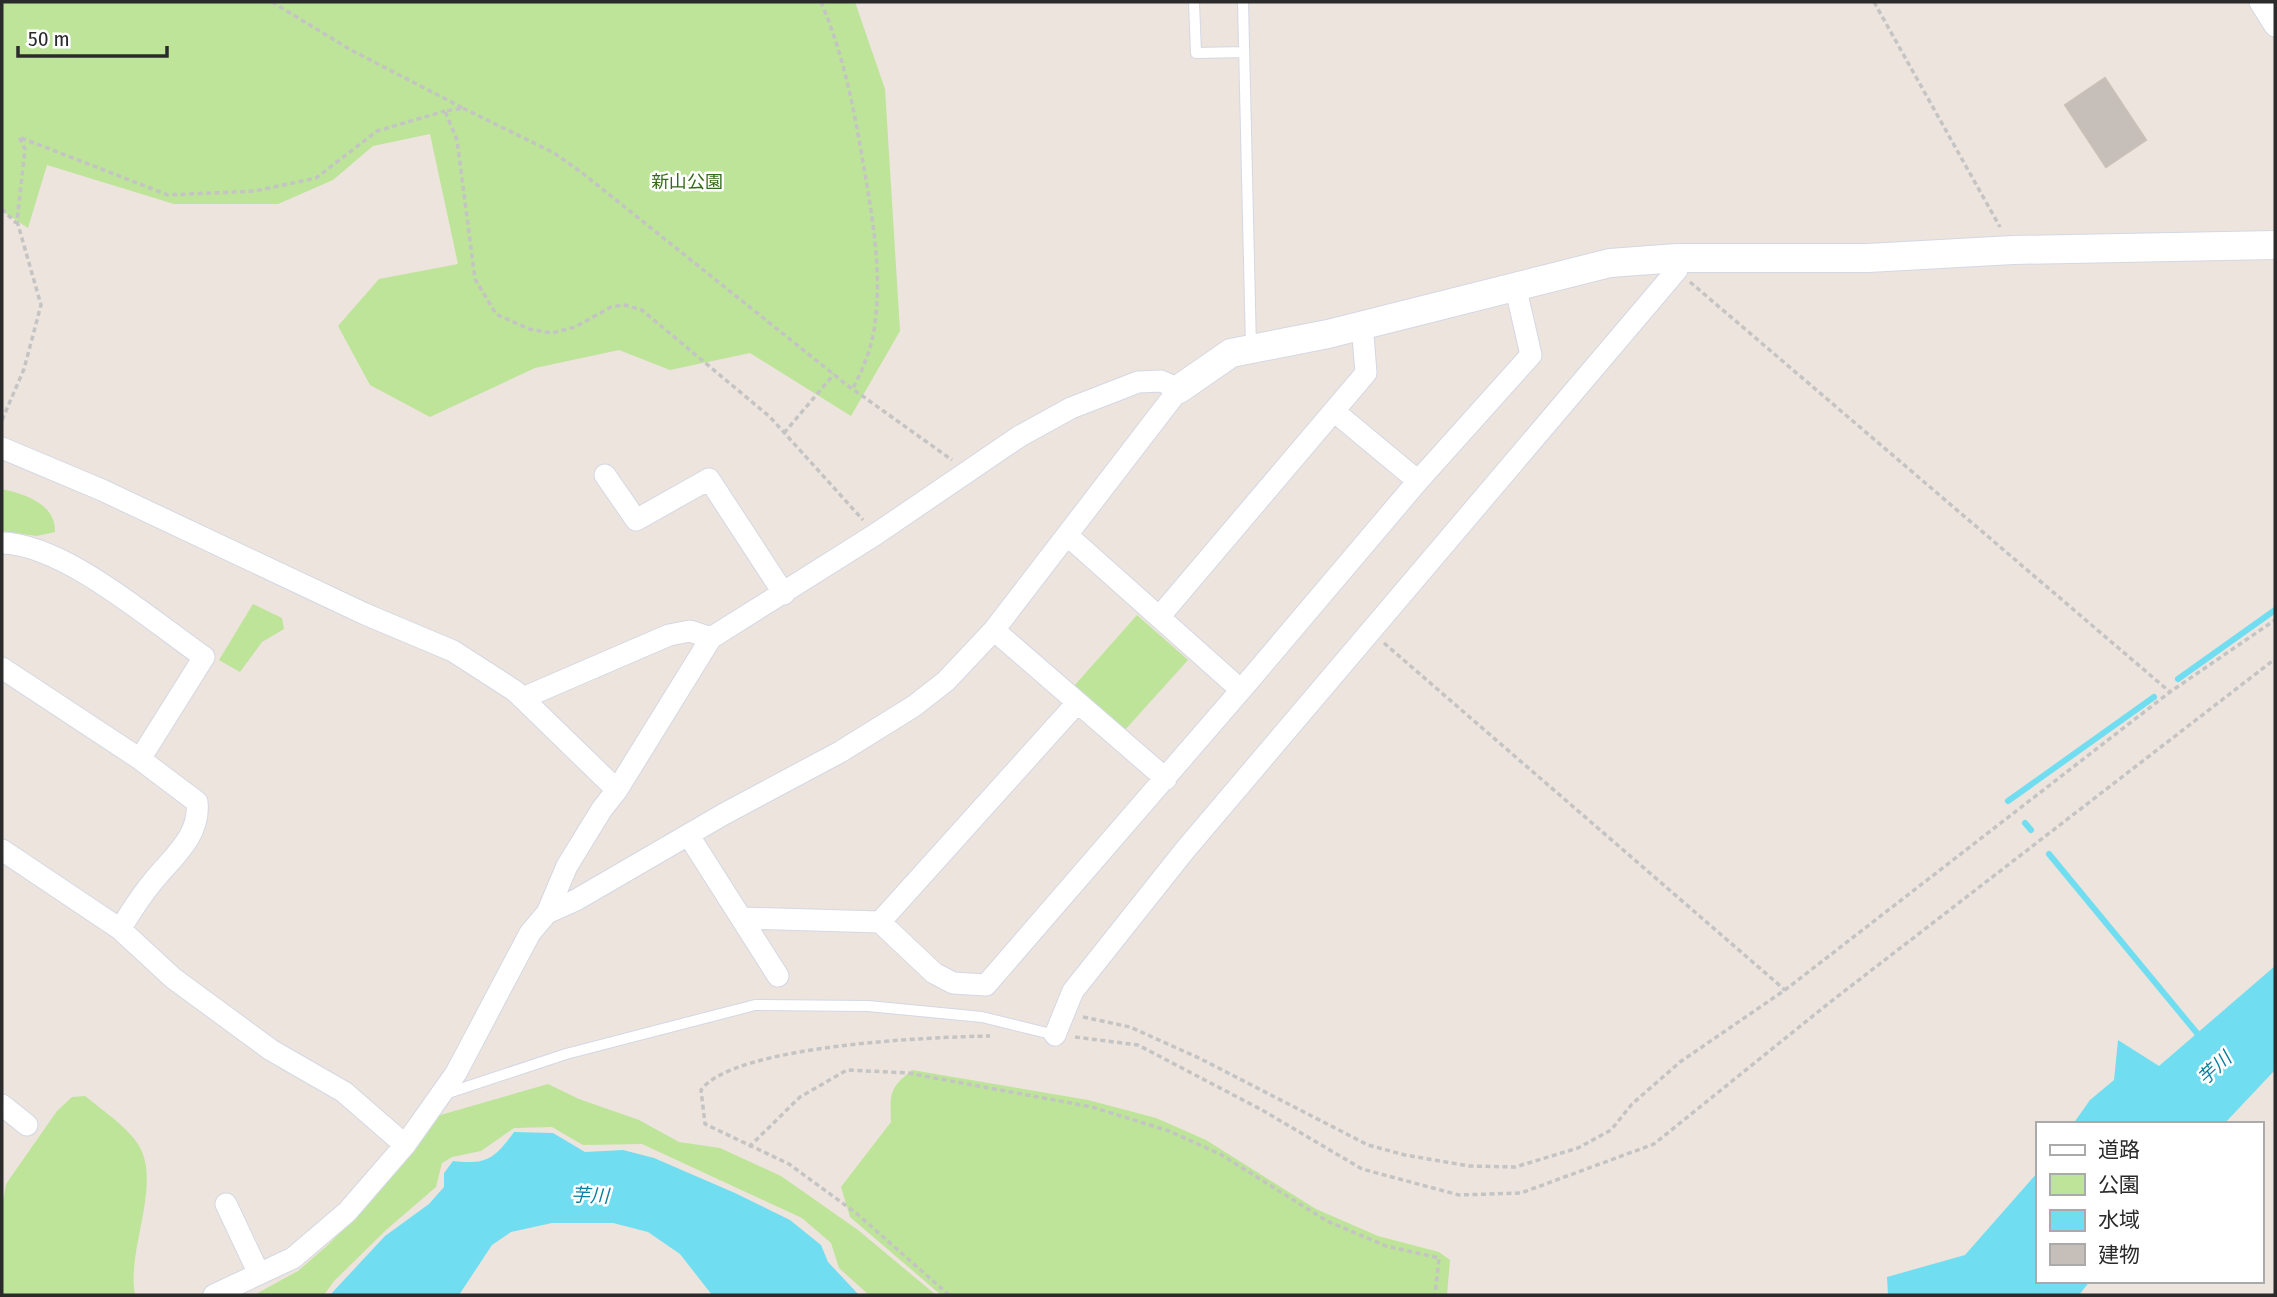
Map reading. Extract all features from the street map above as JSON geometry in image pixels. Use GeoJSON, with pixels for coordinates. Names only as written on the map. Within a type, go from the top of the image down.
{"type":"FeatureCollection","features":[{"type":"Feature","properties":{"kind":"street"},"geometry":{"type":"LineString","coordinates":[[2260,2],[2275,26]]}},
{"type":"Feature","properties":{"kind":"street"},"geometry":{"type":"LineString","coordinates":[[547,913],[576,900],[840,752],[914,706],[946,681],[994,630],[1180,389],[1231,353],[1328,334],[1362,323],[1610,263],[1677,264],[2013,250],[2275,245]]}},
{"type":"Feature","properties":{"kind":"street"},"geometry":{"type":"LineString","coordinates":[[1055,1035],[1073,991],[1185,850],[1372,633],[1677,264]]}},
{"type":"Feature","properties":{"kind":"street"},"geometry":{"type":"LineString","coordinates":[[741,918],[880,922],[934,973],[953,984],[986,985],[1166,779],[1418,481],[1531,355],[1515,285]]}},
{"type":"Feature","properties":{"kind":"street"},"geometry":{"type":"LineString","coordinates":[[1160,615],[1366,373],[1362,323]]}},
{"type":"Feature","properties":{"kind":"street"},"geometry":{"type":"LineString","coordinates":[[214,1295],[293,1258],[347,1212],[405,1144],[456,1073],[530,933],[547,913],[568,866],[711,638],[876,534],[1020,436],[1072,408],[1110,392],[1150,382],[1161,381],[1180,389]]}},
{"type":"Feature","properties":{"kind":"street"},"geometry":{"type":"LineString","coordinates":[[1335,412],[1418,481]]}},
{"type":"Feature","properties":{"kind":"street"},"geometry":{"type":"LineString","coordinates":[[2,447],[102,490],[365,614],[453,650],[523,698],[617,790]]}},
{"type":"Feature","properties":{"kind":"street"},"geometry":{"type":"LineString","coordinates":[[605,475],[636,520],[709,479],[783,594]]}},
{"type":"Feature","properties":{"kind":"street"},"geometry":{"type":"LineString","coordinates":[[1067,536],[1160,615],[1241,690]]}},
{"type":"Feature","properties":{"kind":"street"},"geometry":{"type":"LineString","coordinates":[[2,542],[21,543],[76,567],[204,657],[140,760]]}},
{"type":"Feature","properties":{"kind":"street"},"geometry":{"type":"LineString","coordinates":[[994,630],[1166,779]]}},
{"type":"Feature","properties":{"kind":"street"},"geometry":{"type":"LineString","coordinates":[[523,698],[669,635],[690,631],[711,638]]}},
{"type":"Feature","properties":{"kind":"street"},"geometry":{"type":"LineString","coordinates":[[2,668],[140,760],[197,802],[199,816],[188,842],[150,885],[120,929]]}},
{"type":"Feature","properties":{"kind":"street"},"geometry":{"type":"LineString","coordinates":[[880,922],[1077,702]]}},
{"type":"Feature","properties":{"kind":"street"},"geometry":{"type":"LineString","coordinates":[[689,836],[778,976]]}},
{"type":"Feature","properties":{"kind":"street"},"geometry":{"type":"LineString","coordinates":[[2,850],[120,929],[173,978],[271,1050],[344,1092],[405,1144]]}},
{"type":"Feature","properties":{"kind":"street"},"geometry":{"type":"LineString","coordinates":[[2,1105],[27,1125]]}},
{"type":"Feature","properties":{"kind":"street"},"geometry":{"type":"LineString","coordinates":[[226,1204],[259,1274]]}},
{"type":"Feature","properties":{"kind":"lane"},"geometry":{"type":"LineString","coordinates":[[1194,2],[1196,53],[1244,52]]}},
{"type":"Feature","properties":{"kind":"lane"},"geometry":{"type":"LineString","coordinates":[[1243,2],[1251,348]]}},
{"type":"Feature","properties":{"kind":"lane"},"geometry":{"type":"LineString","coordinates":[[439,1096],[566,1054],[755,1005],[868,1006],[982,1017],[1055,1035]]}},
{"type":"Feature","properties":{"kind":"path"},"geometry":{"type":"LineString","coordinates":[[272,2],[351,50],[554,153],[834,374],[936,445],[964,475]]}},
{"type":"Feature","properties":{"kind":"path"},"geometry":{"type":"LineString","coordinates":[[821,2],[847,71],[870,203],[878,278],[875,323],[867,363],[853,388]]}},
{"type":"Feature","properties":{"kind":"path"},"geometry":{"type":"LineString","coordinates":[[1874,2],[2013,250]]}},
{"type":"Feature","properties":{"kind":"path"},"geometry":{"type":"LineString","coordinates":[[2,420],[24,369],[41,305],[18,224],[25,149],[19,137],[167,195],[255,191],[316,178],[377,131],[463,107]]}},
{"type":"Feature","properties":{"kind":"path"},"geometry":{"type":"LineString","coordinates":[[445,111],[457,141],[475,279],[496,313],[529,329],[552,333],[575,327],[611,307],[624,305],[642,310],[751,400],[876,534]]}},
{"type":"Feature","properties":{"kind":"path"},"geometry":{"type":"LineString","coordinates":[[2,209],[18,224]]}},
{"type":"Feature","properties":{"kind":"path"},"geometry":{"type":"LineString","coordinates":[[1677,264],[2170,692]]}},
{"type":"Feature","properties":{"kind":"path"},"geometry":{"type":"LineString","coordinates":[[784,433],[834,374]]}},
{"type":"Feature","properties":{"kind":"path"},"geometry":{"type":"LineString","coordinates":[[1055,1035],[1082,1016],[1130,1027],[1201,1059],[1368,1145],[1405,1155],[1469,1166],[1515,1167],[1578,1148],[1611,1130],[1632,1104],[1680,1062],[1785,990],[2170,692],[2275,620]]}},
{"type":"Feature","properties":{"kind":"path"},"geometry":{"type":"LineString","coordinates":[[1372,633],[1785,990]]}},
{"type":"Feature","properties":{"kind":"path"},"geometry":{"type":"LineString","coordinates":[[1055,1035],[1138,1045],[1262,1110],[1362,1169],[1459,1195],[1521,1193],[1654,1144],[1829,1003],[2275,659]]}},
{"type":"Feature","properties":{"kind":"path"},"geometry":{"type":"LineString","coordinates":[[949,1295],[856,1213],[789,1164],[705,1125],[701,1090],[709,1079],[783,1056],[867,1041],[999,1036]]}},
{"type":"Feature","properties":{"kind":"path"},"geometry":{"type":"LineString","coordinates":[[749,1147],[800,1097],[846,1070],[908,1073],[1092,1107],[1169,1131],[1220,1154],[1328,1221],[1386,1246],[1438,1258],[1434,1295]]}},
{"type":"Feature","properties":{"kind":"green space","name":"新山公園"},"geometry":{"type":"Polygon","coordinates":[[[2,2],[855,2],[885,89],[900,331],[851,416],[750,353],[670,370],[619,350],[535,368],[430,417],[370,385],[338,326],[379,279],[458,264],[430,134],[373,146],[333,180],[278,204],[174,204],[47,165],[28,228],[2,211],[2,2]]]}},
{"type":"Feature","properties":{"kind":"green space"},"geometry":{"type":"Polygon","coordinates":[[[2,489],[29,497],[45,507],[54,522],[55,532],[37,536],[2,531],[2,489]]]}},
{"type":"Feature","properties":{"kind":"green space"},"geometry":{"type":"Polygon","coordinates":[[[253,604],[282,618],[284,629],[262,642],[240,672],[219,660],[253,604]]]}},
{"type":"Feature","properties":{"kind":"green space"},"geometry":{"type":"Polygon","coordinates":[[[1137,615],[1188,660],[1124,731],[1074,686],[1137,615]]]}},
{"type":"Feature","properties":{"kind":"green space"},"geometry":{"type":"Polygon","coordinates":[[[912,1070],[1088,1100],[1156,1118],[1206,1140],[1316,1209],[1378,1236],[1439,1252],[1450,1260],[1447,1295],[941,1295],[850,1217],[841,1187],[891,1122],[892,1092],[912,1070]]]}},
{"type":"Feature","properties":{"kind":"green space"},"geometry":{"type":"Polygon","coordinates":[[[548,1084],[579,1099],[639,1120],[679,1142],[720,1148],[781,1176],[858,1230],[936,1295],[869,1295],[839,1268],[831,1243],[802,1218],[642,1144],[583,1145],[552,1127],[514,1128],[481,1151],[452,1157],[442,1163],[436,1187],[386,1230],[334,1281],[324,1295],[254,1295],[298,1271],[329,1244],[378,1193],[437,1116],[548,1084]]]}},
{"type":"Feature","properties":{"kind":"green space"},"geometry":{"type":"Polygon","coordinates":[[[85,1096],[127,1131],[138,1144],[145,1160],[146,1197],[135,1258],[135,1295],[2,1295],[2,1207],[6,1184],[57,1111],[72,1097],[85,1096]]]}},
{"type":"Feature","properties":{"kind":"water","name":"芋川"},"geometry":{"type":"Polygon","coordinates":[[[2275,966],[2275,1070],[2226,1122],[2074,1122],[2090,1100],[2114,1080],[2118,1040],[2159,1066],[2275,966]]]}},
{"type":"Feature","properties":{"kind":"water","name":"芋川"},"geometry":{"type":"Polygon","coordinates":[[[514,1132],[553,1133],[585,1152],[623,1150],[654,1158],[735,1193],[790,1220],[821,1245],[828,1262],[859,1295],[712,1295],[680,1254],[648,1232],[613,1223],[552,1223],[511,1232],[492,1245],[459,1295],[330,1295],[385,1236],[429,1204],[444,1187],[444,1173],[453,1161],[474,1162],[489,1158],[514,1132]]]}},
{"type":"Feature","properties":{"kind":"water"},"geometry":{"type":"Polygon","coordinates":[[[2036,1174],[2036,1283],[2088,1283],[2079,1295],[1888,1295],[1887,1277],[1965,1255],[2036,1174]]]}},
{"type":"Feature","properties":{"kind":"building"},"geometry":{"type":"Polygon","coordinates":[[[2105,78],[2146,140],[2106,167],[2065,105],[2105,78]]]}},
{"type":"Feature","properties":{"kind":"waterway"},"geometry":{"type":"LineString","coordinates":[[2178,679],[2275,610]]}},
{"type":"Feature","properties":{"kind":"waterway"},"geometry":{"type":"LineString","coordinates":[[2008,801],[2154,697]]}},
{"type":"Feature","properties":{"kind":"waterway"},"geometry":{"type":"LineString","coordinates":[[2025,823],[2031,830]]}},
{"type":"Feature","properties":{"kind":"waterway"},"geometry":{"type":"LineString","coordinates":[[2049,854],[2201,1038]]}}]}
